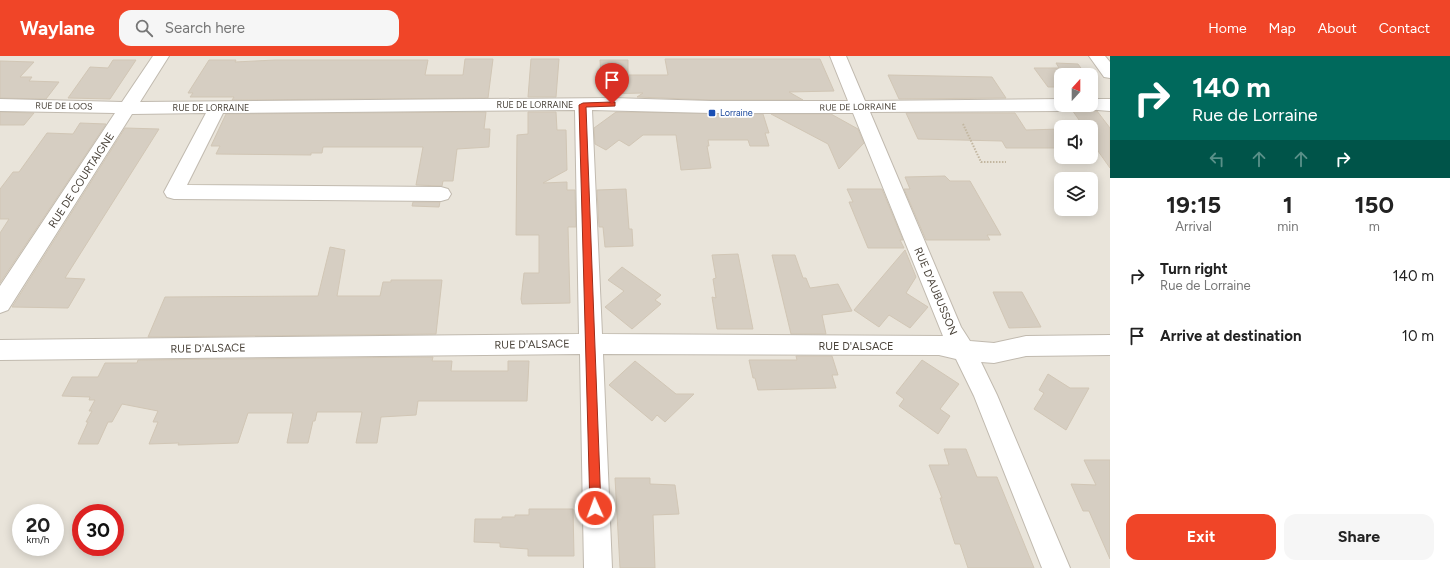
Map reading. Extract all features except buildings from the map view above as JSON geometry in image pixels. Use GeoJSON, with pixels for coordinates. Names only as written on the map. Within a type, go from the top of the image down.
{"type":"FeatureCollection","features":[{"type":"Feature","properties":{"kind":"street","name":"RUE DE COURTAIGNE"},"geometry":{"type":"LineString","coordinates":[[0,304],[161,56]]}},
{"type":"Feature","properties":{"kind":"street","name":"RUE D'AUBUSSON"},"geometry":{"type":"LineString","coordinates":[[838,56],[952,332],[964,351],[985,395],[1056,568]]}},
{"type":"Feature","properties":{"kind":"street"},"geometry":{"type":"LineString","coordinates":[[1097,56],[1110,73]]}},
{"type":"Feature","properties":{"kind":"street","name":"RUE DE LOOS"},"geometry":{"type":"LineString","coordinates":[[0,104],[128,108]]}},
{"type":"Feature","properties":{"kind":"street","name":"RUE DE LORRAINE"},"geometry":{"type":"LineString","coordinates":[[128,108],[583,105],[860,107],[1054,105]]}},
{"type":"Feature","properties":{"kind":"street"},"geometry":{"type":"LineString","coordinates":[[583,105],[589,344],[598,568]]}},
{"type":"Feature","properties":{"kind":"street"},"geometry":{"type":"LineString","coordinates":[[1098,105],[1110,105]]}},
{"type":"Feature","properties":{"kind":"street"},"geometry":{"type":"LineString","coordinates":[[217,108],[174,192],[441,194]]}},
{"type":"Feature","properties":{"kind":"street","name":"RUE D'ALSACE"},"geometry":{"type":"LineString","coordinates":[[0,350],[589,344],[939,345],[964,351],[994,353],[1026,346],[1110,345]]}},
{"type":"Feature","properties":{"kind":"path"},"geometry":{"type":"LineString","coordinates":[[954,105],[981,162],[1006,162]]}},
{"type":"Feature","properties":{"kind":"shaded area"},"geometry":{"type":"Polygon","coordinates":[[[0,56],[1110,56],[1110,568],[0,568],[0,56]]]}},
{"type":"Feature","properties":{"kind":"place","name":"Lorraine"},"geometry":{"type":"Point","coordinates":[712,113]}},
{"type":"Feature","properties":{"kind":"route"},"geometry":{"type":"LineString","coordinates":[[595,508],[583,105],[612,104]]}}]}
